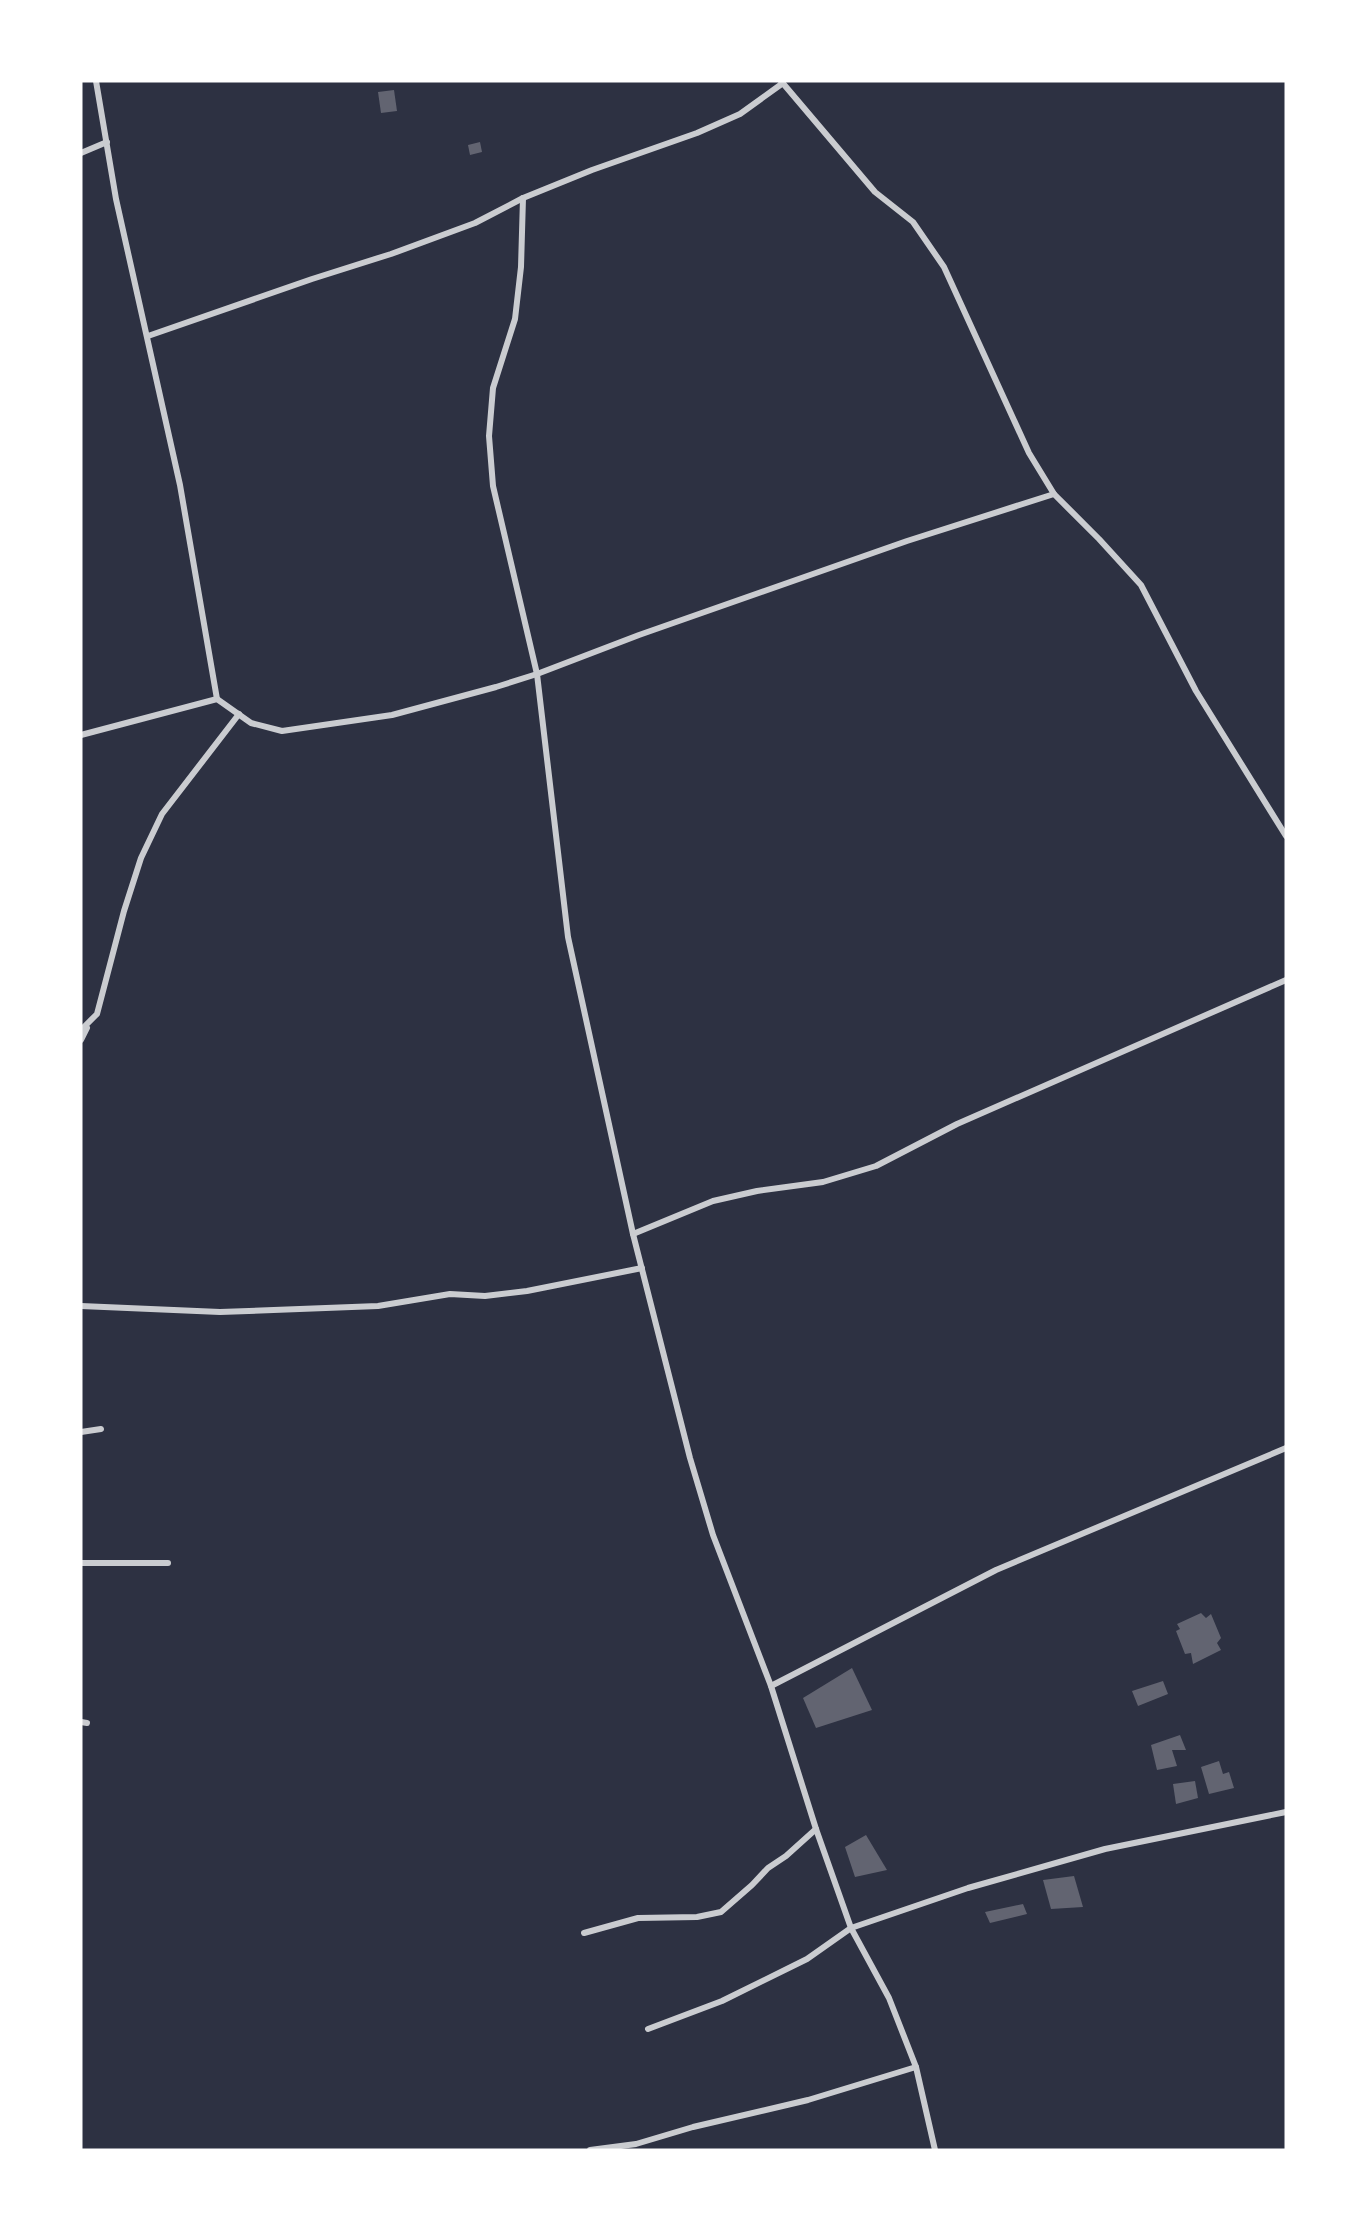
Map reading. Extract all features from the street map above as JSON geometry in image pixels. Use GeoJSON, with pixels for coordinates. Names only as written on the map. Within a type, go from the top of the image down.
{"type":"FeatureCollection","features":[{"type":"Feature","properties":{"kind":"street"},"geometry":{"type":"LineString","coordinates":[[96,81],[116,199],[180,485],[217,699],[251,723],[282,731],[392,714],[496,687],[907,542],[1054,494]]}},
{"type":"Feature","properties":{"kind":"street"},"geometry":{"type":"LineString","coordinates":[[148,336],[475,223],[522,198],[740,114],[782,82],[875,192],[913,222],[944,267],[1029,453],[1054,494],[1100,539],[1141,585],[1196,691],[1286,836]]}},
{"type":"Feature","properties":{"kind":"street"},"geometry":{"type":"LineString","coordinates":[[81,153],[107,142]]}},
{"type":"Feature","properties":{"kind":"street"},"geometry":{"type":"LineString","coordinates":[[522,198],[521,267],[515,319],[493,388],[489,436],[493,486],[537,674],[568,937],[633,1234],[690,1458],[713,1534],[771,1686],[816,1828],[851,1928],[889,1998],[916,2067],[935,2150]]}},
{"type":"Feature","properties":{"kind":"street"},"geometry":{"type":"LineString","coordinates":[[81,735],[217,699]]}},
{"type":"Feature","properties":{"kind":"street"},"geometry":{"type":"LineString","coordinates":[[81,1040],[97,1014],[141,858],[162,814],[239,714]]}},
{"type":"Feature","properties":{"kind":"street"},"geometry":{"type":"LineString","coordinates":[[633,1234],[712,1201],[757,1191],[823,1182],[876,1166],[957,1124],[1286,980]]}},
{"type":"Feature","properties":{"kind":"street"},"geometry":{"type":"LineString","coordinates":[[81,1030],[89,1024]]}},
{"type":"Feature","properties":{"kind":"street"},"geometry":{"type":"LineString","coordinates":[[81,1306],[220,1312],[378,1306],[450,1294],[485,1296],[527,1291],[642,1268]]}},
{"type":"Feature","properties":{"kind":"street"},"geometry":{"type":"LineString","coordinates":[[81,1432],[101,1430]]}},
{"type":"Feature","properties":{"kind":"street"},"geometry":{"type":"LineString","coordinates":[[771,1686],[996,1570],[1286,1448]]}},
{"type":"Feature","properties":{"kind":"street"},"geometry":{"type":"LineString","coordinates":[[81,1563],[168,1563]]}},
{"type":"Feature","properties":{"kind":"street"},"geometry":{"type":"LineString","coordinates":[[648,2029],[722,2001],[765,1980],[807,1959],[851,1928],[968,1888],[1105,1849],[1286,1812]]}},
{"type":"Feature","properties":{"kind":"street"},"geometry":{"type":"LineString","coordinates":[[584,1933],[638,1918],[697,1917],[721,1912],[768,1868],[786,1856],[816,1828]]}},
{"type":"Feature","properties":{"kind":"street"},"geometry":{"type":"LineString","coordinates":[[590,2150],[636,2144],[693,2127],[808,2100],[916,2067]]}},
{"type":"Feature","properties":{"kind":"building"},"geometry":{"type":"Polygon","coordinates":[[[394,90],[397,111],[381,113],[378,92],[394,90]]]}},
{"type":"Feature","properties":{"kind":"building"},"geometry":{"type":"Polygon","coordinates":[[[480,142],[482,152],[470,155],[468,145],[480,142]]]}},
{"type":"Feature","properties":{"kind":"building"},"geometry":{"type":"Polygon","coordinates":[[[1201,1613],[1206,1618],[1211,1614],[1221,1638],[1217,1643],[1221,1650],[1193,1664],[1191,1653],[1185,1654],[1176,1631],[1180,1629],[1177,1624],[1201,1613]]]}},
{"type":"Feature","properties":{"kind":"building"},"geometry":{"type":"Polygon","coordinates":[[[852,1668],[872,1710],[816,1728],[803,1698],[852,1668]]]}},
{"type":"Feature","properties":{"kind":"building"},"geometry":{"type":"Polygon","coordinates":[[[1163,1681],[1168,1694],[1138,1706],[1132,1691],[1163,1681]]]}},
{"type":"Feature","properties":{"kind":"building"},"geometry":{"type":"Polygon","coordinates":[[[1180,1735],[1186,1750],[1172,1750],[1177,1766],[1157,1770],[1151,1745],[1180,1735]]]}},
{"type":"Feature","properties":{"kind":"building"},"geometry":{"type":"Polygon","coordinates":[[[1219,1761],[1223,1774],[1229,1772],[1234,1788],[1209,1794],[1201,1767],[1219,1761]]]}},
{"type":"Feature","properties":{"kind":"building"},"geometry":{"type":"Polygon","coordinates":[[[1195,1781],[1198,1798],[1176,1804],[1173,1784],[1195,1781]]]}},
{"type":"Feature","properties":{"kind":"building"},"geometry":{"type":"Polygon","coordinates":[[[866,1835],[887,1870],[855,1877],[845,1847],[866,1835]]]}},
{"type":"Feature","properties":{"kind":"building"},"geometry":{"type":"Polygon","coordinates":[[[1074,1876],[1083,1907],[1051,1909],[1043,1880],[1074,1876]]]}},
{"type":"Feature","properties":{"kind":"building"},"geometry":{"type":"Polygon","coordinates":[[[1023,1904],[1027,1914],[990,1923],[985,1912],[1023,1904]]]}}]}
